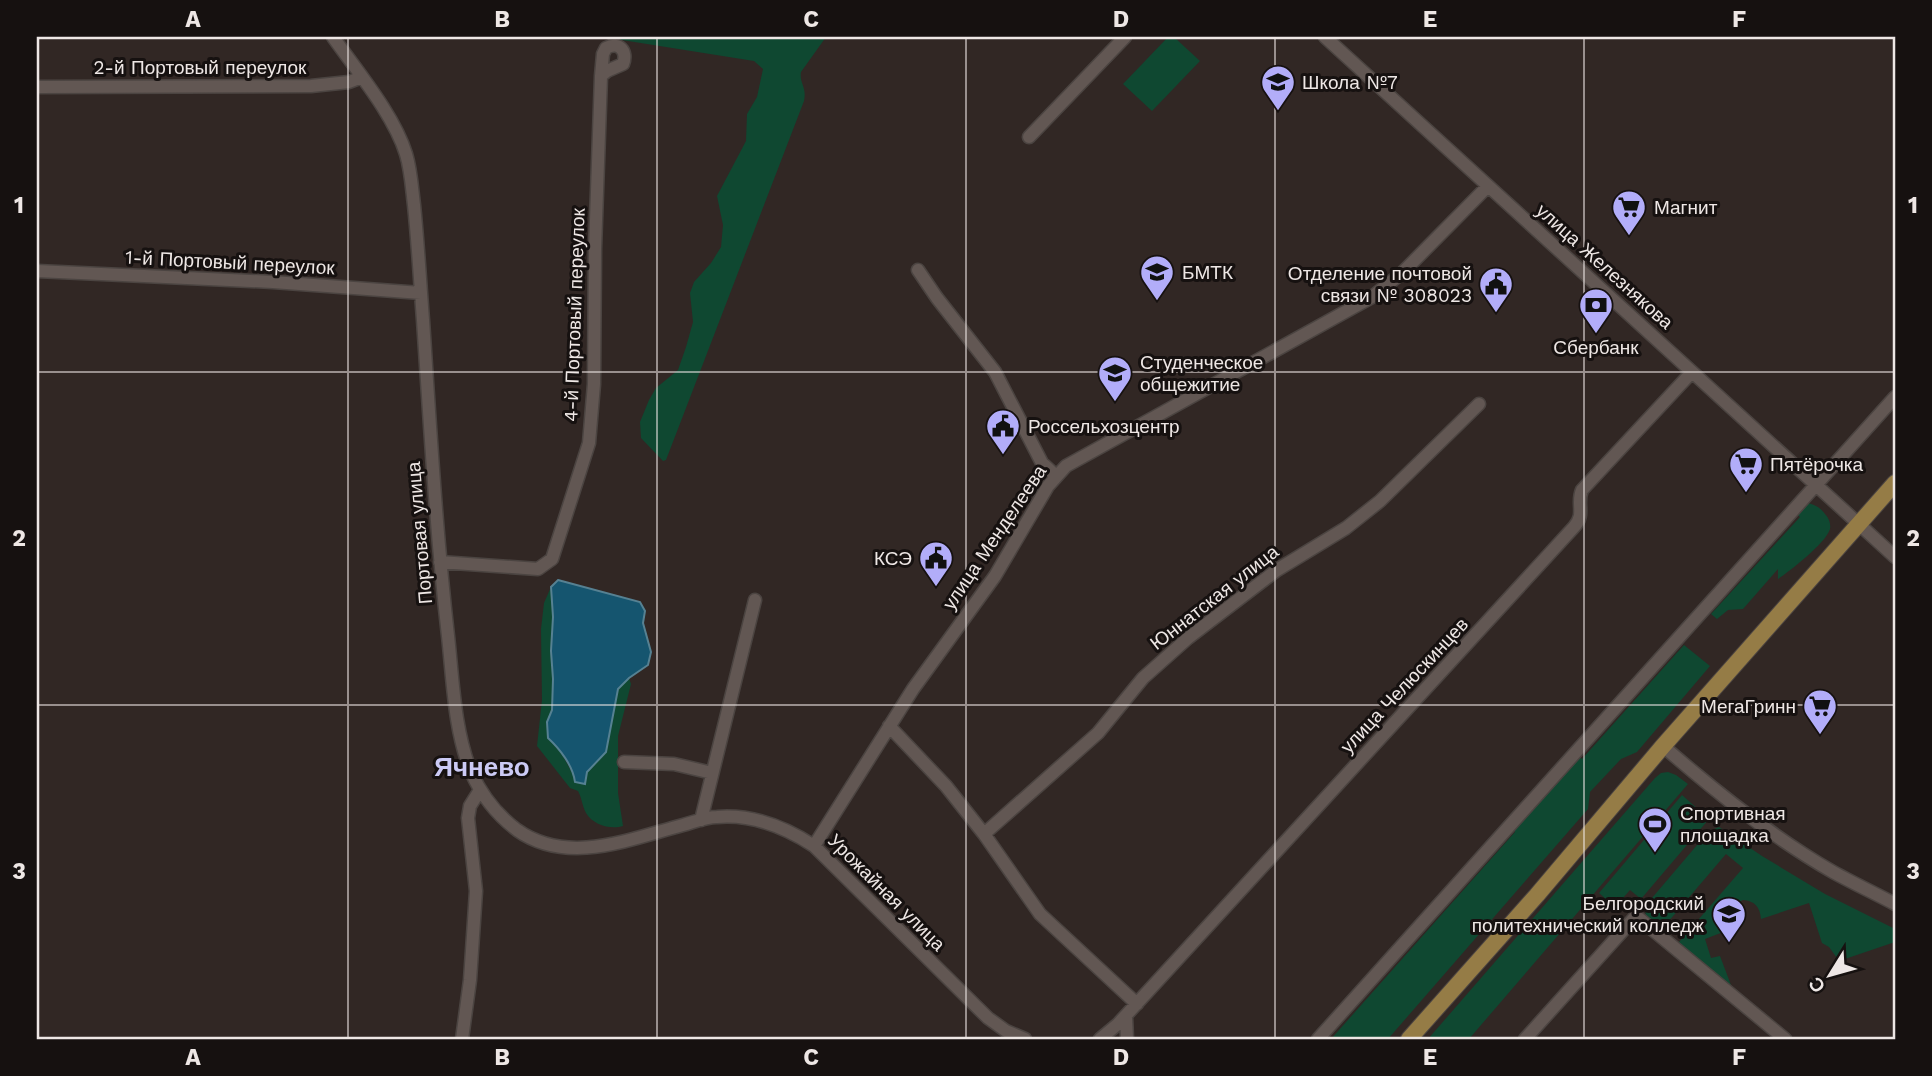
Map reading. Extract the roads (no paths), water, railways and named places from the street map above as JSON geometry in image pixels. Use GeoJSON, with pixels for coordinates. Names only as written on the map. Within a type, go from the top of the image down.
{"type":"FeatureCollection","features":[{"type":"Feature","properties":{"kind":"main road"},"geometry":{"type":"LineString","coordinates":[[1409,1039],[1895,483]]}},
{"type":"Feature","properties":{"kind":"street","name":"Портовая улица"},"geometry":{"type":"LineString","coordinates":[[333,37],[388,117],[406,153],[415,218],[440,562],[456,713],[470,769],[480,790]]}},
{"type":"Feature","properties":{"kind":"street"},"geometry":{"type":"LineString","coordinates":[[1029,137],[1125,37]]}},
{"type":"Feature","properties":{"kind":"street","name":"улица Железнякова"},"geometry":{"type":"LineString","coordinates":[[1325,37],[1895,557]]}},
{"type":"Feature","properties":{"kind":"street","name":"4-й Портовый переулок"},"geometry":{"type":"LineString","coordinates":[[440,562],[538,569],[552,559],[589,443],[594,384],[601,76]]}},
{"type":"Feature","properties":{"kind":"street","name":"2-й Портовый переулок"},"geometry":{"type":"LineString","coordinates":[[37,87],[311,86],[349,82],[362,77]]}},
{"type":"Feature","properties":{"kind":"street","name":"улица Менделеева"},"geometry":{"type":"LineString","coordinates":[[814,846],[913,689],[995,576],[1035,507],[1066,466],[1373,297],[1403,272],[1488,186]]}},
{"type":"Feature","properties":{"kind":"street"},"geometry":{"type":"LineString","coordinates":[[918,270],[995,372],[1042,463],[1056,476]]}},
{"type":"Feature","properties":{"kind":"street","name":"1-й Портовый переулок"},"geometry":{"type":"LineString","coordinates":[[37,271],[272,282],[421,293]]}},
{"type":"Feature","properties":{"kind":"street","name":"улица Челюскинцев"},"geometry":{"type":"LineString","coordinates":[[1101,1039],[1137,1004],[1578,523],[1581,514],[1579,499],[1583,490],[1692,372]]}},
{"type":"Feature","properties":{"kind":"street"},"geometry":{"type":"LineString","coordinates":[[1318,1039],[1895,397]]}},
{"type":"Feature","properties":{"kind":"street","name":"Юннатская улица"},"geometry":{"type":"LineString","coordinates":[[984,834],[1098,733],[1143,678],[1188,638],[1267,578],[1346,528],[1380,500],[1479,404]]}},
{"type":"Feature","properties":{"kind":"street"},"geometry":{"type":"LineString","coordinates":[[701,820],[755,600]]}},
{"type":"Feature","properties":{"kind":"street"},"geometry":{"type":"LineString","coordinates":[[889,726],[946,786],[984,834],[1040,914],[1137,1004]]}},
{"type":"Feature","properties":{"kind":"street"},"geometry":{"type":"LineString","coordinates":[[1663,746],[1727,799],[1791,845],[1833,872],[1895,904]]}},
{"type":"Feature","properties":{"kind":"street"},"geometry":{"type":"LineString","coordinates":[[624,762],[674,764],[712,773]]}},
{"type":"Feature","properties":{"kind":"street"},"geometry":{"type":"LineString","coordinates":[[462,1039],[470,980],[476,891],[468,818],[470,806],[480,790]]}},
{"type":"Feature","properties":{"kind":"street","name":"Урожайная улица"},"geometry":{"type":"LineString","coordinates":[[480,790],[516,829],[549,845],[574,848],[601,846],[714,817],[761,821],[790,831],[814,846],[988,1018],[1006,1031],[1025,1039]]}},
{"type":"Feature","properties":{"kind":"street"},"geometry":{"type":"LineString","coordinates":[[1524,1039],[1636,915],[1783,1039]]}},
{"type":"Feature","properties":{"kind":"street"},"geometry":{"type":"LineString","coordinates":[[988,1018],[1008,1039]]}},
{"type":"Feature","properties":{"kind":"street"},"geometry":{"type":"LineString","coordinates":[[1114,1039],[1122,1020]]}},
{"type":"Feature","properties":{"kind":"street"},"geometry":{"type":"LineString","coordinates":[[1122,1020],[1127,1039]]}},
{"type":"Feature","properties":{"kind":"water"},"geometry":{"type":"Polygon","coordinates":[[[558,580],[640,602],[645,611],[643,623],[651,652],[648,665],[618,689],[606,752],[587,772],[585,784],[575,782],[565,758],[548,738],[547,722],[552,710],[553,679],[551,587],[558,580]]]}},
{"type":"Feature","properties":{"kind":"place","name":"Школа №7"},"geometry":{"type":"Point","coordinates":[1278,112]}},
{"type":"Feature","properties":{"kind":"place","name":"Магнит"},"geometry":{"type":"Point","coordinates":[1629,237]}},
{"type":"Feature","properties":{"kind":"place","name":"БМТК"},"geometry":{"type":"Point","coordinates":[1157,302]}},
{"type":"Feature","properties":{"kind":"place","name":"Отделение почтовой связи № 308023"},"geometry":{"type":"Point","coordinates":[1496,314]}},
{"type":"Feature","properties":{"kind":"place","name":"Сбербанк"},"geometry":{"type":"Point","coordinates":[1596,335]}},
{"type":"Feature","properties":{"kind":"place","name":"Студенческое общежитие"},"geometry":{"type":"Point","coordinates":[1115,403]}},
{"type":"Feature","properties":{"kind":"place","name":"Россельхозцентр"},"geometry":{"type":"Point","coordinates":[1003,456]}},
{"type":"Feature","properties":{"kind":"place","name":"Пятёрочка"},"geometry":{"type":"Point","coordinates":[1746,494]}},
{"type":"Feature","properties":{"kind":"place","name":"КСЭ"},"geometry":{"type":"Point","coordinates":[936,588]}},
{"type":"Feature","properties":{"kind":"place","name":"МегаГринн"},"geometry":{"type":"Point","coordinates":[1820,736]}},
{"type":"Feature","properties":{"kind":"place","name":"Спортивная площадка"},"geometry":{"type":"Point","coordinates":[1655,854]}},
{"type":"Feature","properties":{"kind":"place","name":"Белгородский политехнический колледж"},"geometry":{"type":"Point","coordinates":[1729,944]}},
{"type":"Feature","properties":{"kind":"district","name":"Ячнево"},"geometry":{"type":"Point","coordinates":[482,767]}}]}
